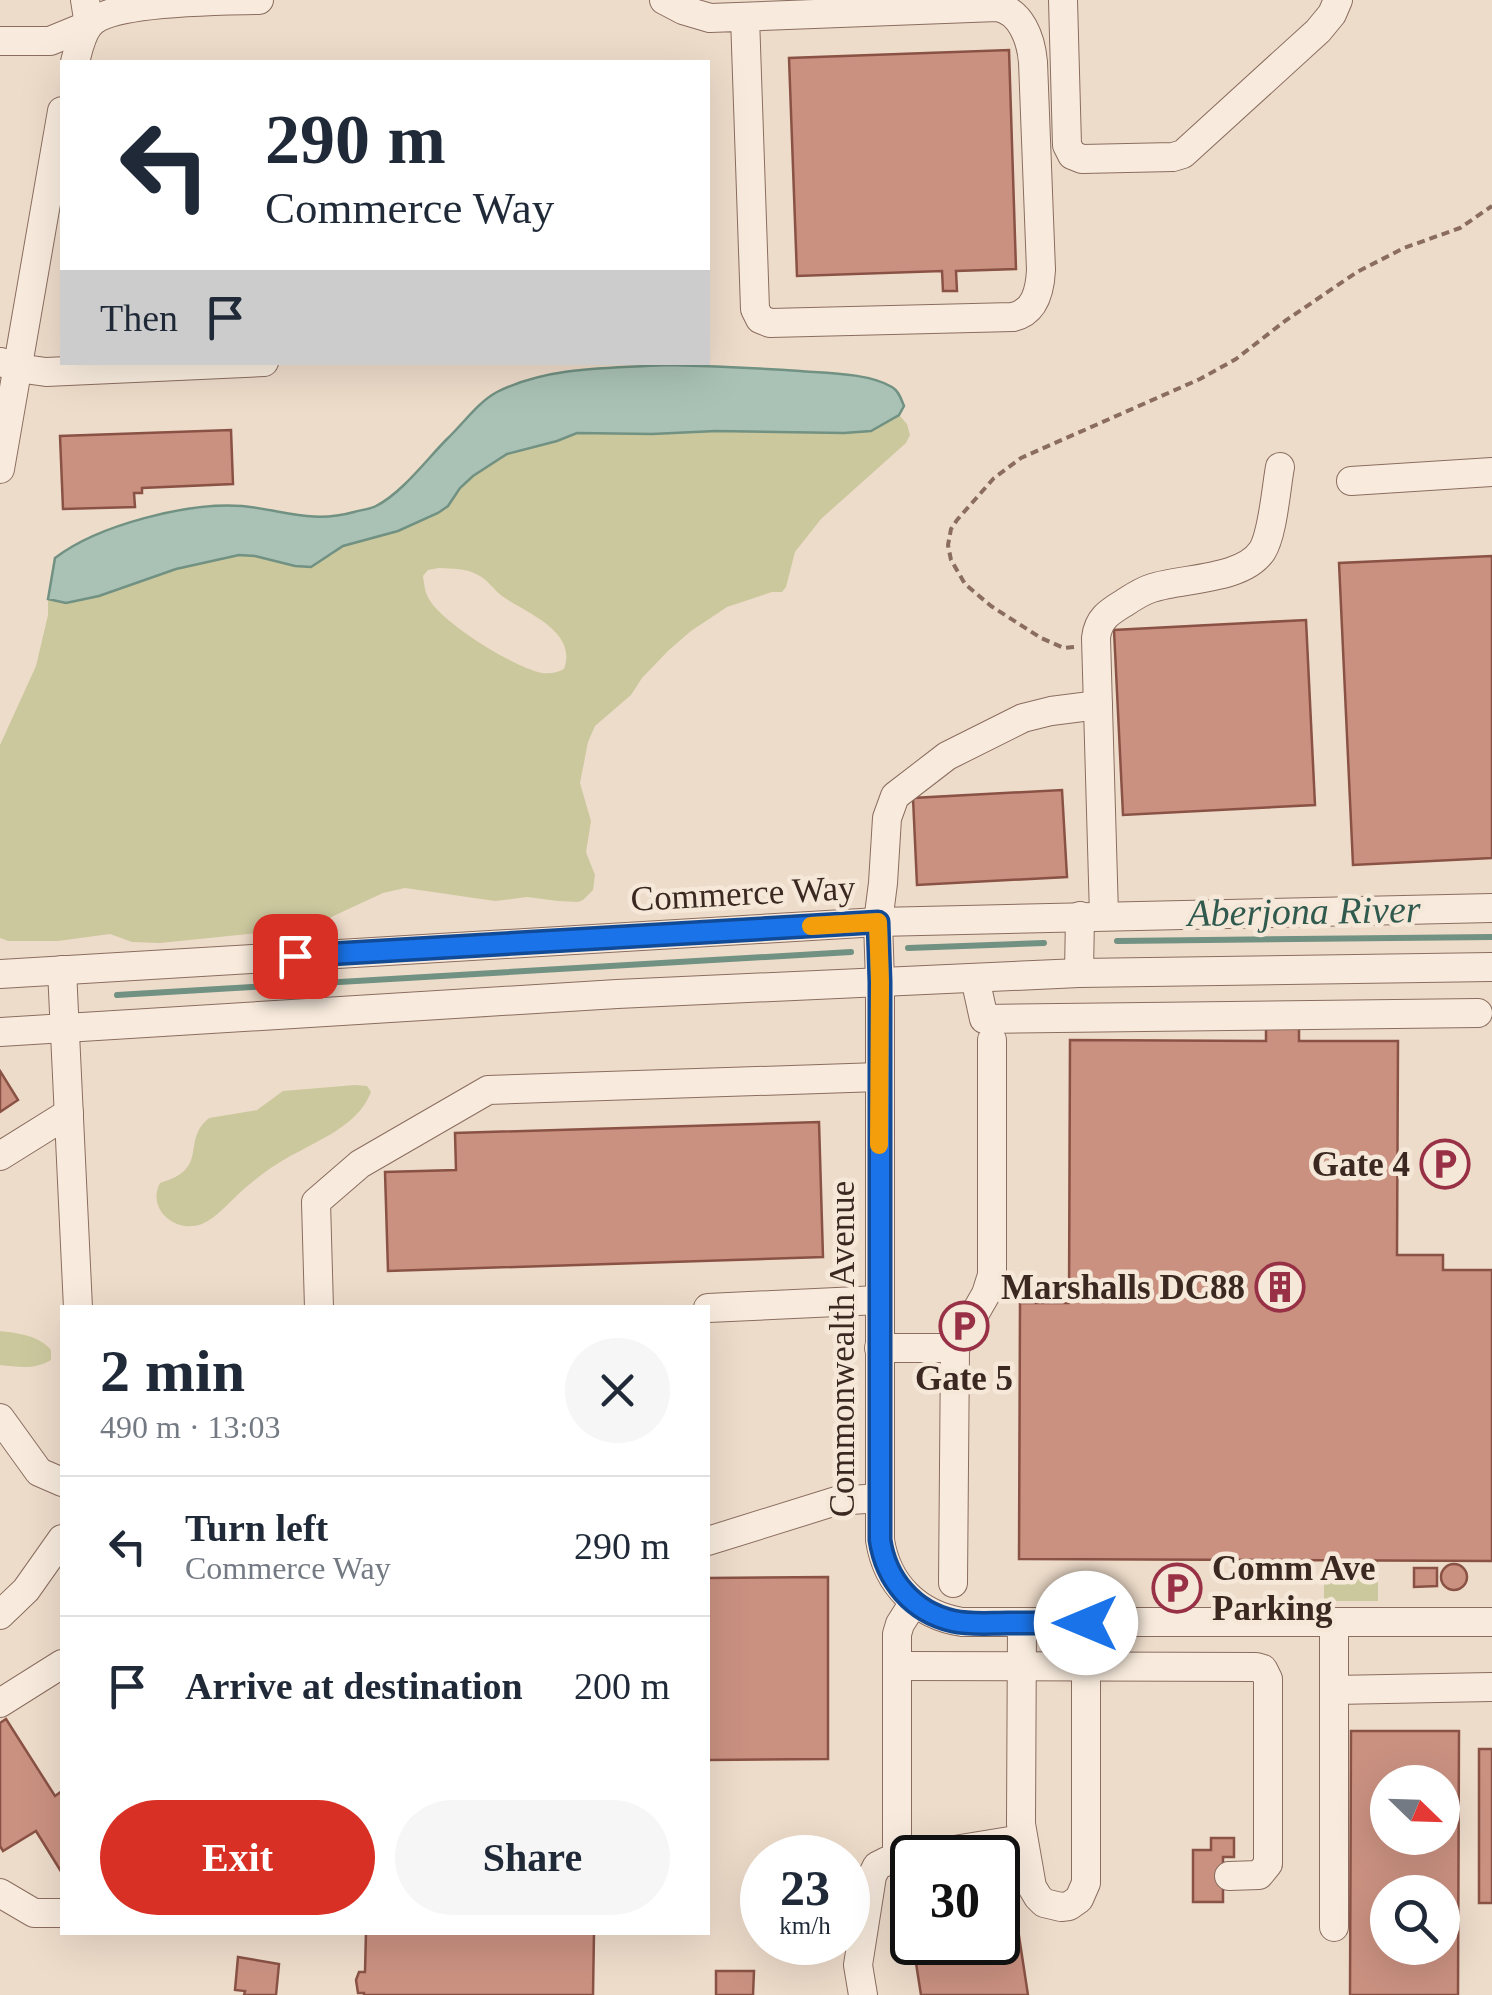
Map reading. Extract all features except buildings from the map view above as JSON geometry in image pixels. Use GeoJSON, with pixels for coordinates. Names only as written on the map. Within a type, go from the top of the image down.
{"type":"FeatureCollection","features":[{"type":"Feature","properties":{"kind":"street"},"geometry":{"type":"LineString","coordinates":[[0,41],[50,41],[87,13],[101,16],[138,6],[259,0]]}},
{"type":"Feature","properties":{"kind":"street"},"geometry":{"type":"LineString","coordinates":[[664,0],[706,17],[997,7],[1017,17],[1033,54],[1040,232],[1040,282],[1027,312],[1018,316],[938,319],[770,323],[760,319],[755,309],[745,17]]}},
{"type":"Feature","properties":{"kind":"street"},"geometry":{"type":"LineString","coordinates":[[1062,0],[1067,145],[1072,155],[1082,159],[1184,154],[1318,31],[1338,0]]}},
{"type":"Feature","properties":{"kind":"street"},"geometry":{"type":"LineString","coordinates":[[76,60],[87,13]]}},
{"type":"Feature","properties":{"kind":"street"},"geometry":{"type":"LineString","coordinates":[[0,469],[13,310],[60,119]]}},
{"type":"Feature","properties":{"kind":"street"},"geometry":{"type":"LineString","coordinates":[[9,365],[48,372],[199,365]]}},
{"type":"Feature","properties":{"kind":"street"},"geometry":{"type":"LineString","coordinates":[[1079,972],[1092,916],[1097,629],[1103,617],[1142,592],[1235,570],[1253,562],[1268,536],[1280,467]]}},
{"type":"Feature","properties":{"kind":"street"},"geometry":{"type":"LineString","coordinates":[[1350,481],[1492,472]]}},
{"type":"Feature","properties":{"kind":"street","name":"Commonwealth Avenue"},"geometry":{"type":"LineString","coordinates":[[914,1602],[897,1585],[880,1540],[878,922],[884,884],[886,818],[895,796],[947,756],[1024,718],[1051,710],[1098,706]]}},
{"type":"Feature","properties":{"kind":"street","name":"Commerce Way"},"geometry":{"type":"LineString","coordinates":[[0,974],[878,922],[1492,908]]}},
{"type":"Feature","properties":{"kind":"street"},"geometry":{"type":"LineString","coordinates":[[0,1032],[617,994],[1079,972],[1492,967]]}},
{"type":"Feature","properties":{"kind":"street"},"geometry":{"type":"LineString","coordinates":[[62,970],[78,1305]]}},
{"type":"Feature","properties":{"kind":"street"},"geometry":{"type":"LineString","coordinates":[[1044,974],[1048,1018]]}},
{"type":"Feature","properties":{"kind":"street"},"geometry":{"type":"LineString","coordinates":[[975,978],[984,1019],[1478,1013]]}},
{"type":"Feature","properties":{"kind":"street"},"geometry":{"type":"LineString","coordinates":[[953,1583],[956,1348],[986,1294],[992,1275],[992,1040]]}},
{"type":"Feature","properties":{"kind":"street"},"geometry":{"type":"LineString","coordinates":[[319,1305],[316,1202],[360,1164],[488,1090],[880,1077]]}},
{"type":"Feature","properties":{"kind":"street"},"geometry":{"type":"LineString","coordinates":[[0,1156],[69,1113]]}},
{"type":"Feature","properties":{"kind":"street"},"geometry":{"type":"LineString","coordinates":[[710,1308],[879,1300]]}},
{"type":"Feature","properties":{"kind":"street"},"geometry":{"type":"LineString","coordinates":[[879,1348],[956,1348]]}},
{"type":"Feature","properties":{"kind":"street"},"geometry":{"type":"LineString","coordinates":[[0,1418],[39,1472],[60,1481]]}},
{"type":"Feature","properties":{"kind":"street"},"geometry":{"type":"LineString","coordinates":[[710,1540],[836,1501],[880,1498]]}},
{"type":"Feature","properties":{"kind":"street"},"geometry":{"type":"LineString","coordinates":[[0,1615],[26,1590],[60,1542]]}},
{"type":"Feature","properties":{"kind":"street"},"geometry":{"type":"LineString","coordinates":[[896,1835],[898,1626],[914,1602],[952,1621],[1492,1622]]}},
{"type":"Feature","properties":{"kind":"street"},"geometry":{"type":"LineString","coordinates":[[1022,1623],[1022,1839],[1032,1887],[1044,1903],[1055,1907],[1074,1903],[1086,1883],[1086,1623]]}},
{"type":"Feature","properties":{"kind":"street"},"geometry":{"type":"LineString","coordinates":[[1334,1623],[1334,1927]]}},
{"type":"Feature","properties":{"kind":"street"},"geometry":{"type":"LineString","coordinates":[[0,1703],[60,1665]]}},
{"type":"Feature","properties":{"kind":"street"},"geometry":{"type":"LineString","coordinates":[[897,1666],[1256,1667],[1266,1672],[1268,1864],[1259,1875],[1229,1876]]}},
{"type":"Feature","properties":{"kind":"street"},"geometry":{"type":"LineString","coordinates":[[1334,1690],[1492,1687]]}},
{"type":"Feature","properties":{"kind":"street"},"geometry":{"type":"LineString","coordinates":[[863,1995],[858,1965],[872,1876],[880,1864],[890,1862]]}},
{"type":"Feature","properties":{"kind":"street"},"geometry":{"type":"LineString","coordinates":[[0,1893],[34,1913],[60,1913]]}},
{"type":"Feature","properties":{"kind":"path"},"geometry":{"type":"LineString","coordinates":[[1096,647],[1064,648],[1054,644],[990,606],[966,584],[951,560],[948,540],[954,523],[981,492],[1021,458],[1200,379],[1236,359],[1358,272],[1404,248],[1460,228],[1492,206]]}},
{"type":"Feature","properties":{"kind":"shaded area"},"geometry":{"type":"Polygon","coordinates":[[[668,365],[860,376],[892,387],[904,406],[899,415],[871,431],[577,433],[507,454],[473,476],[438,513],[398,531],[343,546],[311,567],[239,555],[176,569],[99,596],[66,603],[48,599],[55,558],[95,535],[144,518],[196,508],[242,506],[324,517],[371,508],[405,484],[477,407],[497,392],[559,373],[668,365]]]}},
{"type":"Feature","properties":{"kind":"shaded area"},"geometry":{"type":"Polygon","coordinates":[[[899,415],[910,435],[906,443],[821,519],[795,552],[782,592],[727,607],[691,631],[642,678],[631,695],[595,726],[580,783],[591,821],[586,852],[595,875],[593,890],[583,900],[527,897],[495,901],[405,888],[383,893],[327,919],[278,931],[160,943],[132,942],[110,934],[58,941],[0,938],[0,745],[36,666],[48,599],[66,603],[99,596],[176,569],[239,555],[295,566],[332,555],[343,546],[430,518],[448,506],[473,476],[507,454],[577,433],[871,431],[899,415]],[[439,568],[428,570],[423,576],[429,599],[448,620],[515,663],[542,673],[564,669],[564,644],[547,625],[478,575],[439,568]]]}},
{"type":"Feature","properties":{"kind":"shaded area"},"geometry":{"type":"Polygon","coordinates":[[[367,1086],[371,1092],[354,1117],[264,1173],[208,1221],[182,1225],[160,1210],[160,1183],[185,1170],[196,1136],[209,1118],[257,1110],[283,1091],[367,1086]]]}},
{"type":"Feature","properties":{"kind":"shaded area"},"geometry":{"type":"Polygon","coordinates":[[[0,1331],[41,1341],[51,1350],[51,1360],[33,1367],[0,1365],[0,1331]]]}},
{"type":"Feature","properties":{"kind":"shaded area"},"geometry":{"type":"Polygon","coordinates":[[[1324,1560],[1378,1560],[1378,1601],[1324,1601],[1324,1560]]]}},
{"type":"Feature","properties":{"kind":"waterway","name":"Aberjona River"},"geometry":{"type":"LineString","coordinates":[[1117,941],[1492,937]]}},
{"type":"Feature","properties":{"kind":"waterway","name":"Aberjona River"},"geometry":{"type":"LineString","coordinates":[[908,948],[1044,943]]}},
{"type":"Feature","properties":{"kind":"waterway","name":"Aberjona River"},"geometry":{"type":"LineString","coordinates":[[117,995],[851,952]]}},
{"type":"Feature","properties":{"kind":"slow traffic"},"geometry":{"type":"LineString","coordinates":[[811,926],[878,922],[879,1145]]}},
{"type":"Feature","properties":{"kind":"place","name":"Gate 4"},"geometry":{"type":"Point","coordinates":[1445,1164]}},
{"type":"Feature","properties":{"kind":"place","name":"Marshalls DC88"},"geometry":{"type":"Point","coordinates":[1280,1287]}},
{"type":"Feature","properties":{"kind":"place","name":"Gate 5"},"geometry":{"type":"Point","coordinates":[964,1326]}},
{"type":"Feature","properties":{"kind":"place","name":"Comm Ave Parking"},"geometry":{"type":"Point","coordinates":[1177,1588]}},
{"type":"Feature","properties":{"kind":"route"},"geometry":{"type":"LineString","coordinates":[[295,956],[878,922],[880,1540],[884,1559],[897,1585],[910,1599],[952,1621],[1086,1623]]}}]}
